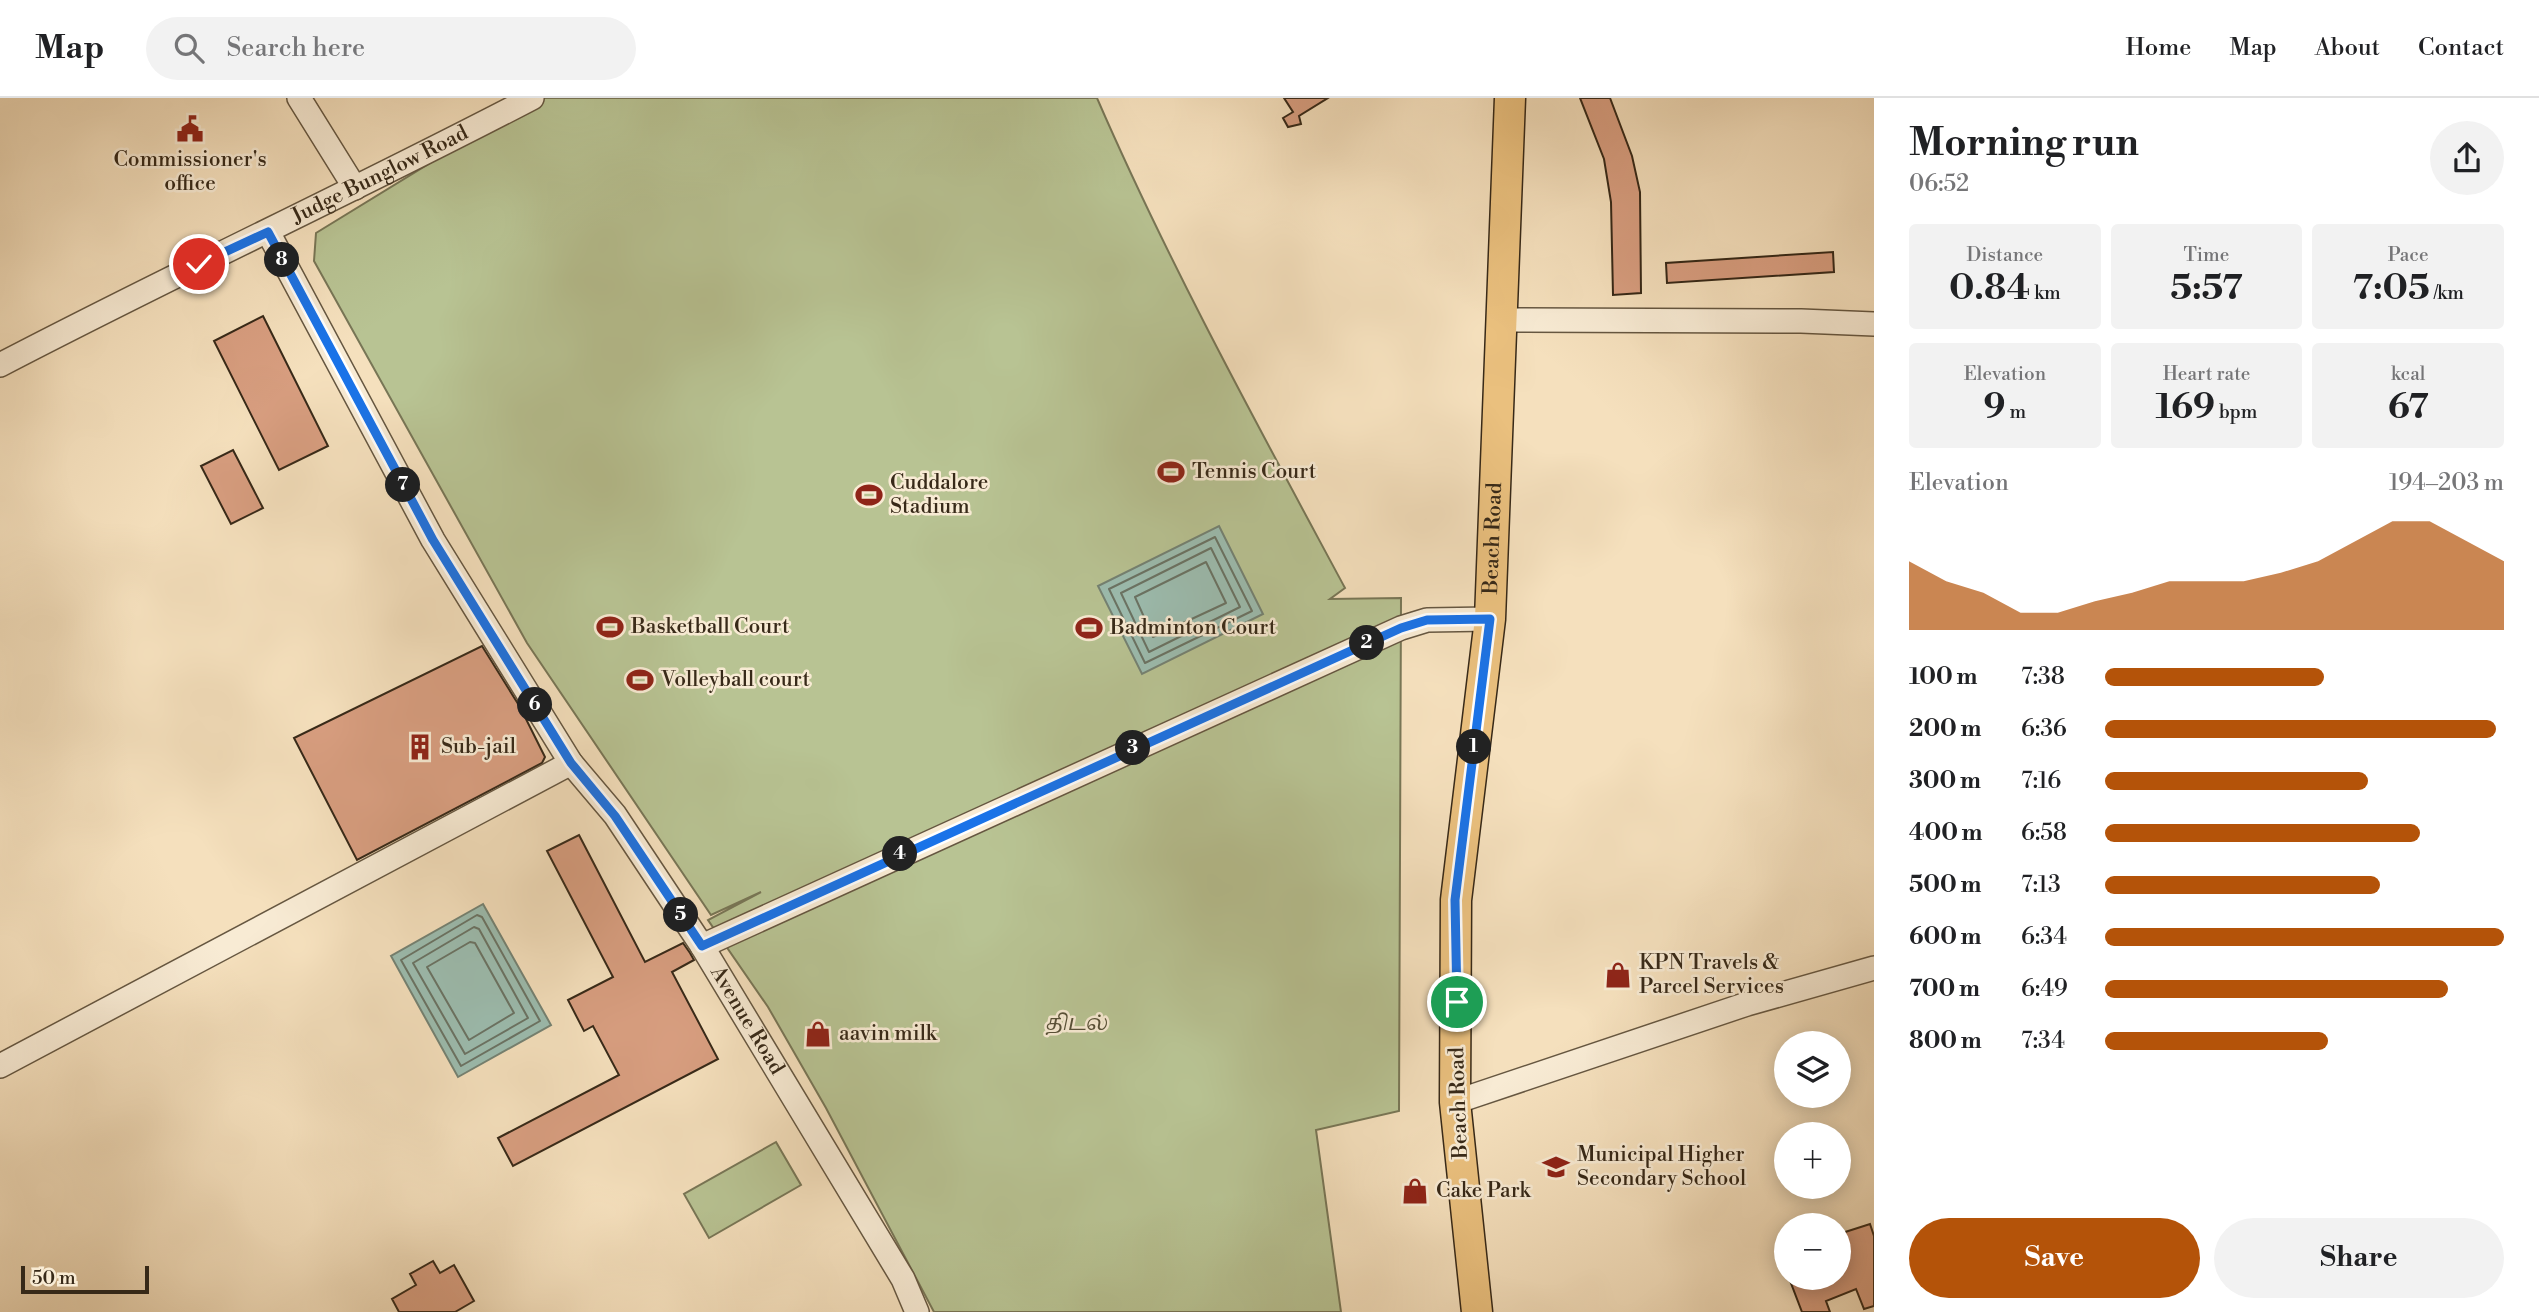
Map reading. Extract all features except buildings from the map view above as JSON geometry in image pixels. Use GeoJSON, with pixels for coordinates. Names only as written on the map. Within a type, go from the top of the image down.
{"type":"FeatureCollection","features":[{"type":"Feature","properties":{"kind":"main road","name":"Beach Road"},"geometry":{"type":"LineString","coordinates":[[1477,1312],[1455,1102],[1455,900],[1490,619],[1510,98]]}},
{"type":"Feature","properties":{"kind":"street"},"geometry":{"type":"LineString","coordinates":[[299,98],[355,188]]}},
{"type":"Feature","properties":{"kind":"street","name":"Judge Bunglow Road"},"geometry":{"type":"LineString","coordinates":[[0,365],[130,297],[268,232],[532,98]]}},
{"type":"Feature","properties":{"kind":"street","name":"Avenue Road"},"geometry":{"type":"LineString","coordinates":[[268,232],[433,540],[571,763],[615,816],[702,946],[904,1279],[917,1312]]}},
{"type":"Feature","properties":{"kind":"street"},"geometry":{"type":"LineString","coordinates":[[1503,320],[1801,321],[1874,324]]}},
{"type":"Feature","properties":{"kind":"street"},"geometry":{"type":"LineString","coordinates":[[702,946],[1401,628],[1427,620],[1490,619]]}},
{"type":"Feature","properties":{"kind":"street"},"geometry":{"type":"LineString","coordinates":[[0,1066],[571,763]]}},
{"type":"Feature","properties":{"kind":"street"},"geometry":{"type":"LineString","coordinates":[[1455,1102],[1747,1004],[1874,968]]}},
{"type":"Feature","properties":{"kind":"green space","name":"Cuddalore Stadium"},"geometry":{"type":"Polygon","coordinates":[[[536,98],[1097,98],[1154,223],[1345,588],[1330,599],[1401,598],[1399,1111],[1316,1130],[1341,1312],[934,1312],[826,1108],[768,1007],[708,920],[761,892],[711,915],[527,643],[314,261],[316,233],[536,98]]]}},
{"type":"Feature","properties":{"kind":"green space"},"geometry":{"type":"Polygon","coordinates":[[[776,1142],[801,1185],[709,1238],[684,1194],[776,1142]]]}},
{"type":"Feature","properties":{"kind":"water"},"geometry":{"type":"Polygon","coordinates":[[[1219,526],[1263,614],[1142,674],[1098,586],[1219,526]]]}},
{"type":"Feature","properties":{"kind":"water"},"geometry":{"type":"Polygon","coordinates":[[[483,904],[551,1025],[458,1077],[391,956],[483,904]]]}},
{"type":"Feature","properties":{"kind":"place","name":"Commissioner's office"},"geometry":{"type":"Point","coordinates":[190,129]}},
{"type":"Feature","properties":{"kind":"place","name":"Tennis Court"},"geometry":{"type":"Point","coordinates":[1171,472]}},
{"type":"Feature","properties":{"kind":"place","name":"Cuddalore Stadium"},"geometry":{"type":"Point","coordinates":[869,495]}},
{"type":"Feature","properties":{"kind":"place","name":"Basketball Court"},"geometry":{"type":"Point","coordinates":[610,627]}},
{"type":"Feature","properties":{"kind":"place","name":"Badminton Court"},"geometry":{"type":"Point","coordinates":[1089,628]}},
{"type":"Feature","properties":{"kind":"place","name":"Volleyball court"},"geometry":{"type":"Point","coordinates":[640,680]}},
{"type":"Feature","properties":{"kind":"place","name":"Sub-jail"},"geometry":{"type":"Point","coordinates":[420,747]}},
{"type":"Feature","properties":{"kind":"place","name":"KPN Travels & Parcel Services"},"geometry":{"type":"Point","coordinates":[1618,975]}},
{"type":"Feature","properties":{"kind":"place","name":"aavin milk"},"geometry":{"type":"Point","coordinates":[818,1034]}},
{"type":"Feature","properties":{"kind":"place","name":"Municipal Higher Secondary School"},"geometry":{"type":"Point","coordinates":[1556,1167]}},
{"type":"Feature","properties":{"kind":"place","name":"Cake Park"},"geometry":{"type":"Point","coordinates":[1415,1191]}},
{"type":"Feature","properties":{"kind":"route"},"geometry":{"type":"LineString","coordinates":[[199,264],[268,232],[433,540],[571,763],[615,816],[702,946],[1401,628],[1427,620],[1490,619],[1455,900],[1457,1002]]}},
{"type":"Feature","properties":{"kind":"park label","name":"திடல்"},"geometry":{"type":"Point","coordinates":[1077,1024]}}]}
